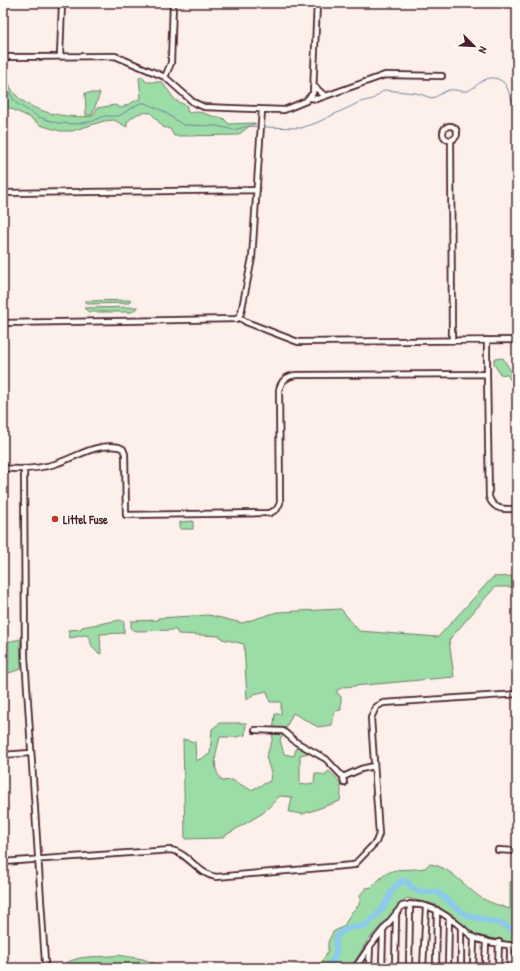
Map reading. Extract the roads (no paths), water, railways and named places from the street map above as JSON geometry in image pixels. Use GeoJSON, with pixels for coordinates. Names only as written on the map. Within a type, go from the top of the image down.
{"type":"FeatureCollection","features":[{"type":"Feature","properties":{"kind":"street"},"geometry":{"type":"LineString","coordinates":[[60,56],[62,3]]}},
{"type":"Feature","properties":{"kind":"street"},"geometry":{"type":"LineString","coordinates":[[165,77],[171,63],[173,3]]}},
{"type":"Feature","properties":{"kind":"street"},"geometry":{"type":"LineString","coordinates":[[311,98],[315,87],[317,3]]}},
{"type":"Feature","properties":{"kind":"street"},"geometry":{"type":"LineString","coordinates":[[3,57],[116,56],[165,77],[193,102],[204,107],[262,110],[287,109],[311,98],[315,99],[325,96],[385,75],[442,76]]}},
{"type":"Feature","properties":{"kind":"street"},"geometry":{"type":"LineString","coordinates":[[315,87],[325,96]]}},
{"type":"Feature","properties":{"kind":"street"},"geometry":{"type":"LineString","coordinates":[[239,317],[252,258],[262,110]]}},
{"type":"Feature","properties":{"kind":"street"},"geometry":{"type":"LineString","coordinates":[[450,140],[452,340]]}},
{"type":"Feature","properties":{"kind":"street"},"geometry":{"type":"LineString","coordinates":[[3,193],[257,190]]}},
{"type":"Feature","properties":{"kind":"street"},"geometry":{"type":"LineString","coordinates":[[239,317],[246,322],[295,342],[517,340]]}},
{"type":"Feature","properties":{"kind":"street"},"geometry":{"type":"LineString","coordinates":[[3,323],[232,320],[239,317]]}},
{"type":"Feature","properties":{"kind":"street"},"geometry":{"type":"LineString","coordinates":[[487,340],[490,497],[492,503],[498,508],[517,509]]}},
{"type":"Feature","properties":{"kind":"street"},"geometry":{"type":"LineString","coordinates":[[3,468],[24,469],[54,464],[95,448],[119,447],[124,450],[125,454],[126,515],[273,513],[279,506],[280,500],[279,390],[281,383],[286,378],[296,375],[487,374]]}},
{"type":"Feature","properties":{"kind":"street"},"geometry":{"type":"LineString","coordinates":[[24,469],[25,645],[30,753],[45,962]]}},
{"type":"Feature","properties":{"kind":"street"},"geometry":{"type":"LineString","coordinates":[[3,862],[171,850],[177,852],[207,873],[216,877],[351,866],[357,863],[376,842],[378,836],[371,718],[374,709],[379,704],[517,694]]}},
{"type":"Feature","properties":{"kind":"street"},"geometry":{"type":"LineString","coordinates":[[255,730],[283,731],[296,742],[321,756],[343,777],[344,783]]}},
{"type":"Feature","properties":{"kind":"street"},"geometry":{"type":"LineString","coordinates":[[3,755],[30,753]]}},
{"type":"Feature","properties":{"kind":"street"},"geometry":{"type":"LineString","coordinates":[[343,777],[361,769],[374,766]]}},
{"type":"Feature","properties":{"kind":"street"},"geometry":{"type":"LineString","coordinates":[[498,850],[517,851]]}},
{"type":"Feature","properties":{"kind":"street"},"geometry":{"type":"LineString","coordinates":[[409,968],[410,904]]}},
{"type":"Feature","properties":{"kind":"street"},"geometry":{"type":"LineString","coordinates":[[356,968],[370,946],[402,906],[410,904],[426,906],[437,910],[450,917],[474,938],[499,942],[517,947]]}},
{"type":"Feature","properties":{"kind":"street"},"geometry":{"type":"LineString","coordinates":[[423,968],[426,906]]}},
{"type":"Feature","properties":{"kind":"street"},"geometry":{"type":"LineString","coordinates":[[436,968],[437,910]]}},
{"type":"Feature","properties":{"kind":"street"},"geometry":{"type":"LineString","coordinates":[[395,968],[396,914]]}},
{"type":"Feature","properties":{"kind":"street"},"geometry":{"type":"LineString","coordinates":[[448,968],[450,917]]}},
{"type":"Feature","properties":{"kind":"street"},"geometry":{"type":"LineString","coordinates":[[461,927],[461,968]]}},
{"type":"Feature","properties":{"kind":"street"},"geometry":{"type":"LineString","coordinates":[[382,968],[383,930]]}},
{"type":"Feature","properties":{"kind":"street"},"geometry":{"type":"LineString","coordinates":[[473,968],[474,938]]}},
{"type":"Feature","properties":{"kind":"street"},"geometry":{"type":"LineString","coordinates":[[485,968],[486,941]]}},
{"type":"Feature","properties":{"kind":"street"},"geometry":{"type":"LineString","coordinates":[[498,968],[499,942]]}},
{"type":"Feature","properties":{"kind":"street"},"geometry":{"type":"LineString","coordinates":[[510,945],[510,968]]}},
{"type":"Feature","properties":{"kind":"street"},"geometry":{"type":"LineString","coordinates":[[369,968],[370,946]]}},
{"type":"Feature","properties":{"kind":"waterway"},"geometry":{"type":"LineString","coordinates":[[263,127],[301,128],[316,123],[360,102],[373,99],[384,90],[416,93],[432,98],[449,90],[467,91],[483,81],[492,78],[505,84],[517,109]]}},
{"type":"Feature","properties":{"kind":"waterway"},"geometry":{"type":"LineString","coordinates":[[3,83],[16,103],[39,117],[57,123],[76,124],[93,121],[104,116],[119,116],[140,103],[145,103],[163,111],[183,125],[217,126],[234,130],[248,126],[259,127]]}},
{"type":"Feature","properties":{"kind":"waterway"},"geometry":{"type":"LineString","coordinates":[[327,968],[336,952],[336,939],[338,935],[349,928],[366,926],[383,908],[392,891],[401,881],[407,882],[412,888],[421,892],[437,892],[466,915],[502,924],[517,932]]}},
{"type":"Feature","properties":{"kind":"place","name":"Littel Fuse"},"geometry":{"type":"Point","coordinates":[55,519]}}]}
